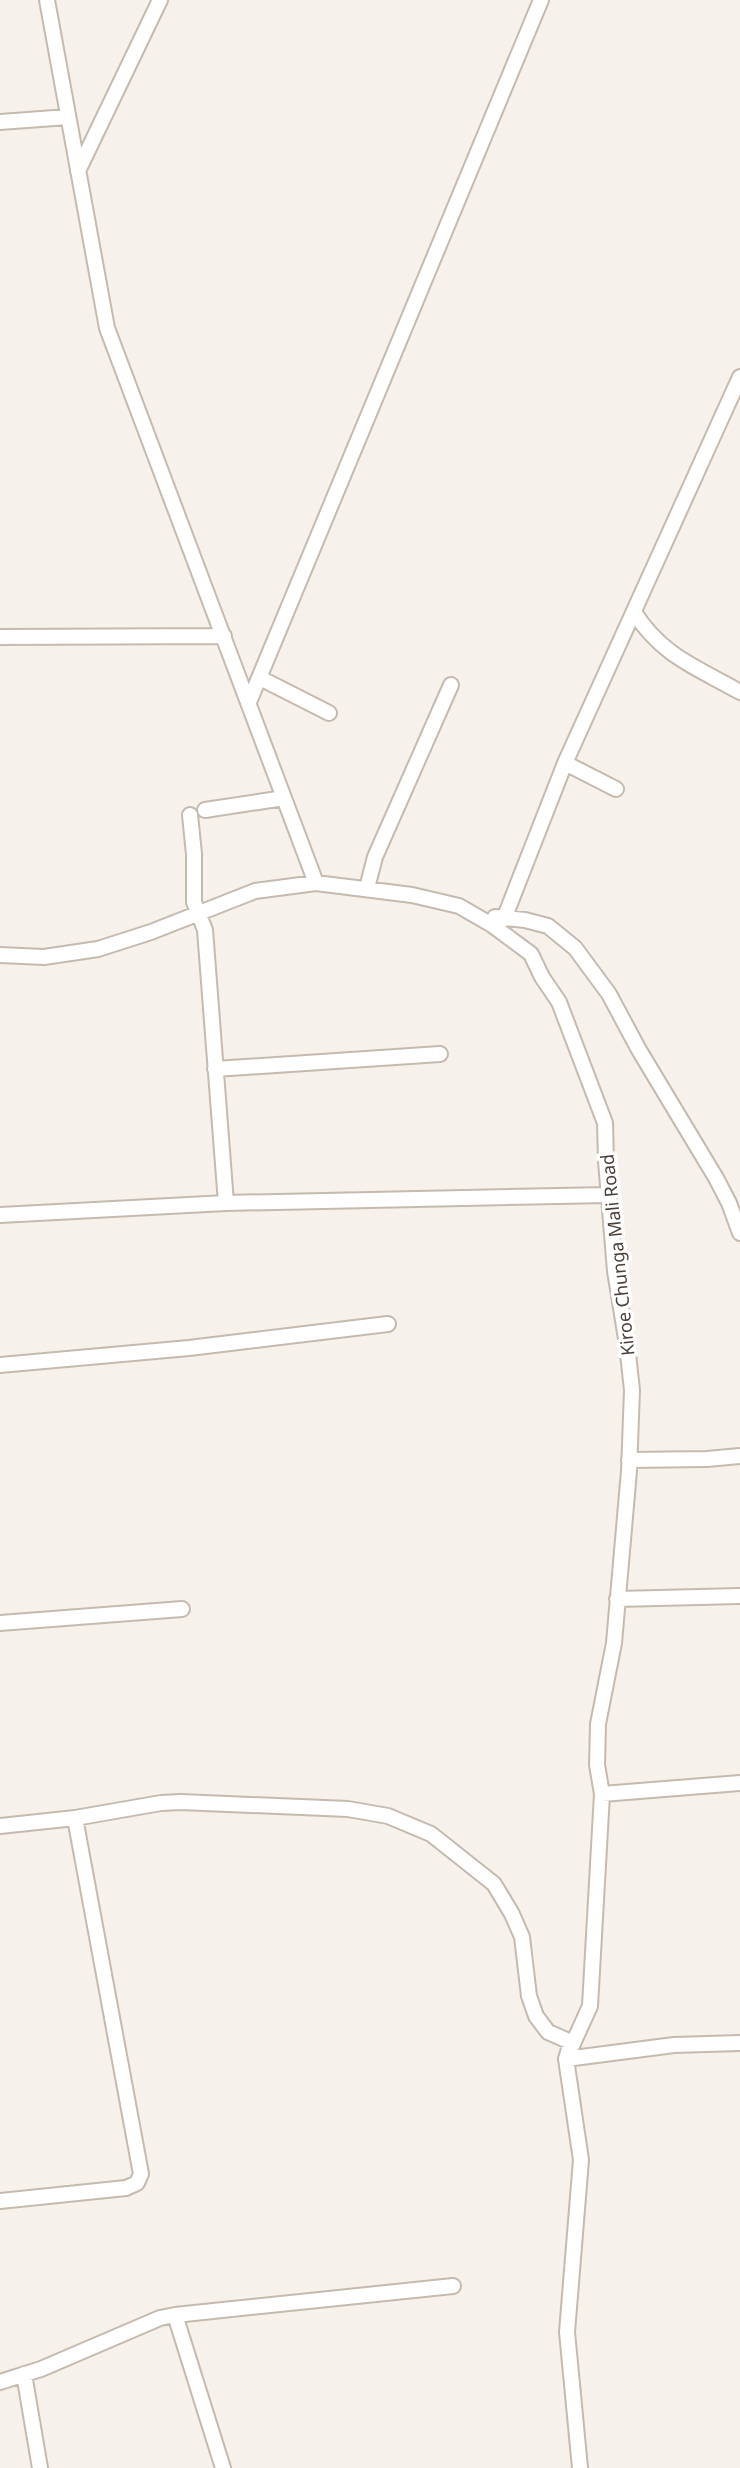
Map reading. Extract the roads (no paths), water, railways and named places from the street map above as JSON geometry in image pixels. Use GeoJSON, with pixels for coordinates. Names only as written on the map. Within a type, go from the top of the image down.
{"type":"FeatureCollection","features":[{"type":"Feature","properties":{"kind":"street"},"geometry":{"type":"LineString","coordinates":[[47,0],[103,308],[115,354],[316,883]]}},
{"type":"Feature","properties":{"kind":"street"},"geometry":{"type":"LineString","coordinates":[[78,171],[160,0]]}},
{"type":"Feature","properties":{"kind":"street"},"geometry":{"type":"LineString","coordinates":[[249,702],[541,0]]}},
{"type":"Feature","properties":{"kind":"street"},"geometry":{"type":"LineString","coordinates":[[0,122],[68,117]]}},
{"type":"Feature","properties":{"kind":"street"},"geometry":{"type":"LineString","coordinates":[[504,919],[565,763],[740,377]]}},
{"type":"Feature","properties":{"kind":"street"},"geometry":{"type":"LineString","coordinates":[[634,612],[656,642],[740,692]]}},
{"type":"Feature","properties":{"kind":"street"},"geometry":{"type":"LineString","coordinates":[[0,638],[224,636]]}},
{"type":"Feature","properties":{"kind":"street"},"geometry":{"type":"LineString","coordinates":[[260,678],[328,713]]}},
{"type":"Feature","properties":{"kind":"street"},"geometry":{"type":"LineString","coordinates":[[367,888],[375,857],[451,685]]}},
{"type":"Feature","properties":{"kind":"street"},"geometry":{"type":"LineString","coordinates":[[565,763],[616,789]]}},
{"type":"Feature","properties":{"kind":"street"},"geometry":{"type":"LineString","coordinates":[[205,810],[285,798]]}},
{"type":"Feature","properties":{"kind":"street"},"geometry":{"type":"LineString","coordinates":[[190,815],[194,854],[194,902],[205,930],[226,1203]]}},
{"type":"Feature","properties":{"kind":"street","name":"Kiroe Chunga Mali Road"},"geometry":{"type":"LineString","coordinates":[[0,955],[44,957],[98,948],[150,932],[255,891],[316,883],[436,899],[458,906],[492,925],[531,954],[541,977],[559,1002],[605,1123],[615,1270],[632,1390],[614,1643],[598,1724],[597,1765],[602,1794],[590,2006],[566,2059]]}},
{"type":"Feature","properties":{"kind":"street"},"geometry":{"type":"LineString","coordinates":[[470,913],[525,920],[548,926],[575,948],[609,994],[639,1050],[716,1178],[740,1230]]}},
{"type":"Feature","properties":{"kind":"street"},"geometry":{"type":"LineString","coordinates":[[215,1069],[440,1055]]}},
{"type":"Feature","properties":{"kind":"street"},"geometry":{"type":"LineString","coordinates":[[0,1215],[226,1203],[608,1195]]}},
{"type":"Feature","properties":{"kind":"street"},"geometry":{"type":"LineString","coordinates":[[0,1365],[189,1348],[388,1324]]}},
{"type":"Feature","properties":{"kind":"street"},"geometry":{"type":"LineString","coordinates":[[629,1460],[740,1456]]}},
{"type":"Feature","properties":{"kind":"street"},"geometry":{"type":"LineString","coordinates":[[617,1599],[740,1596]]}},
{"type":"Feature","properties":{"kind":"street"},"geometry":{"type":"LineString","coordinates":[[0,1623],[181,1609]]}},
{"type":"Feature","properties":{"kind":"street"},"geometry":{"type":"LineString","coordinates":[[602,1794],[740,1783]]}},
{"type":"Feature","properties":{"kind":"street"},"geometry":{"type":"LineString","coordinates":[[0,1826],[75,1818],[161,1803],[201,1802],[348,1809],[388,1816],[431,1834],[494,1884],[522,1937],[529,1996],[536,2016],[548,2032],[571,2042],[566,2059],[581,2160],[567,2332],[580,2468]]}},
{"type":"Feature","properties":{"kind":"street"},"geometry":{"type":"LineString","coordinates":[[0,2198],[126,2188],[137,2183],[141,2174],[75,1818]]}},
{"type":"Feature","properties":{"kind":"street"},"geometry":{"type":"LineString","coordinates":[[566,2059],[674,2045],[740,2043]]}},
{"type":"Feature","properties":{"kind":"street"},"geometry":{"type":"LineString","coordinates":[[0,2382],[175,2315],[453,2286]]}},
{"type":"Feature","properties":{"kind":"street"},"geometry":{"type":"LineString","coordinates":[[175,2315],[223,2468]]}},
{"type":"Feature","properties":{"kind":"street"},"geometry":{"type":"LineString","coordinates":[[24,2374],[40,2468]]}}]}
